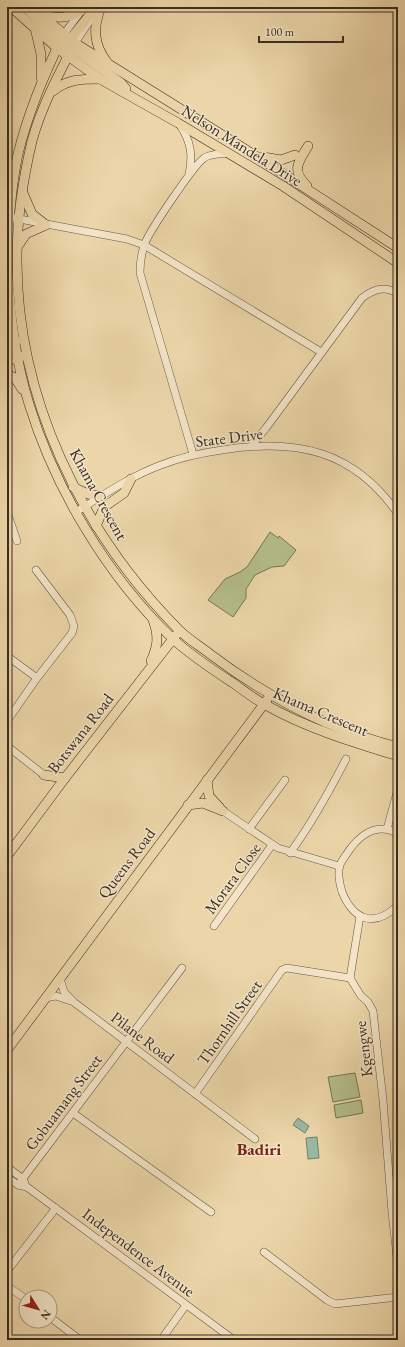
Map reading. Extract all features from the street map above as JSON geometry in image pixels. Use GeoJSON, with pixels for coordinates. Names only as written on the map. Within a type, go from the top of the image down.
{"type":"FeatureCollection","features":[{"type":"Feature","properties":{"kind":"main road"},"geometry":{"type":"LineString","coordinates":[[11,7],[35,27],[121,83],[131,95]]}},
{"type":"Feature","properties":{"kind":"main road"},"geometry":{"type":"LineString","coordinates":[[26,7],[29,13],[66,46]]}},
{"type":"Feature","properties":{"kind":"main road"},"geometry":{"type":"LineString","coordinates":[[31,7],[40,14],[66,46]]}},
{"type":"Feature","properties":{"kind":"main road"},"geometry":{"type":"LineString","coordinates":[[30,115],[38,105],[66,46],[96,7]]}},
{"type":"Feature","properties":{"kind":"main road"},"geometry":{"type":"LineString","coordinates":[[100,7],[94,29],[95,38],[100,52],[110,66]]}},
{"type":"Feature","properties":{"kind":"main road"},"geometry":{"type":"LineString","coordinates":[[40,14],[57,18],[65,18],[83,8]]}},
{"type":"Feature","properties":{"kind":"main road"},"geometry":{"type":"LineString","coordinates":[[35,27],[41,54],[41,85]]}},
{"type":"Feature","properties":{"kind":"main road","name":"Nelson Mandela Drive"},"geometry":{"type":"LineString","coordinates":[[66,46],[110,66],[248,151],[398,248]]}},
{"type":"Feature","properties":{"kind":"main road","name":"Nelson Mandela Drive"},"geometry":{"type":"LineString","coordinates":[[66,46],[100,79],[131,95],[283,186],[398,263]]}},
{"type":"Feature","properties":{"kind":"main road","name":"Khama Crescent"},"geometry":{"type":"LineString","coordinates":[[66,46],[41,85],[30,115],[18,155],[10,191],[9,204],[14,218],[17,248],[19,309],[27,355],[25,367],[28,403],[57,475],[76,512],[110,565],[173,639],[223,677],[264,704],[334,736],[398,756]]}},
{"type":"Feature","properties":{"kind":"main road","name":"Khama Crescent"},"geometry":{"type":"LineString","coordinates":[[7,255],[14,218],[22,192],[33,141],[51,94],[66,46]]}},
{"type":"Feature","properties":{"kind":"main road"},"geometry":{"type":"LineString","coordinates":[[51,94],[59,86],[75,80],[100,79]]}},
{"type":"Feature","properties":{"kind":"main road"},"geometry":{"type":"LineString","coordinates":[[308,146],[298,163],[298,172],[301,179],[318,196]]}},
{"type":"Feature","properties":{"kind":"main road"},"geometry":{"type":"LineString","coordinates":[[248,151],[275,160],[287,159],[295,155]]}},
{"type":"Feature","properties":{"kind":"main road"},"geometry":{"type":"LineString","coordinates":[[17,248],[26,234],[46,225],[32,214],[22,192]]}},
{"type":"Feature","properties":{"kind":"main road","name":"Khama Crescent"},"geometry":{"type":"LineString","coordinates":[[7,258],[10,310],[18,357],[25,367],[66,474],[96,526],[120,561],[180,631],[231,670],[270,695],[339,729],[398,747]]}},
{"type":"Feature","properties":{"kind":"main road"},"geometry":{"type":"LineString","coordinates":[[7,354],[16,341]]}},
{"type":"Feature","properties":{"kind":"main road"},"geometry":{"type":"LineString","coordinates":[[7,361],[27,355]]}},
{"type":"Feature","properties":{"kind":"main road"},"geometry":{"type":"LineString","coordinates":[[7,370],[25,367]]}},
{"type":"Feature","properties":{"kind":"main road"},"geometry":{"type":"LineString","coordinates":[[7,374],[19,381],[28,403]]}},
{"type":"Feature","properties":{"kind":"main road"},"geometry":{"type":"LineString","coordinates":[[96,526],[104,507],[124,492],[132,479]]}},
{"type":"Feature","properties":{"kind":"main road"},"geometry":{"type":"LineString","coordinates":[[74,487],[88,494],[101,496]]}},
{"type":"Feature","properties":{"kind":"main road"},"geometry":{"type":"LineString","coordinates":[[149,668],[158,644],[158,636],[151,615]]}},
{"type":"Feature","properties":{"kind":"main road","name":"Botswana Road"},"geometry":{"type":"LineString","coordinates":[[7,856],[52,794],[149,668],[180,631]]}},
{"type":"Feature","properties":{"kind":"main road","name":"Queens Road"},"geometry":{"type":"LineString","coordinates":[[7,1050],[270,695]]}},
{"type":"Feature","properties":{"kind":"main road"},"geometry":{"type":"LineString","coordinates":[[387,744],[398,740]]}},
{"type":"Feature","properties":{"kind":"main road"},"geometry":{"type":"LineString","coordinates":[[44,775],[65,778]]}},
{"type":"Feature","properties":{"kind":"main road"},"geometry":{"type":"LineString","coordinates":[[44,775],[50,785],[52,794]]}},
{"type":"Feature","properties":{"kind":"main road"},"geometry":{"type":"LineString","coordinates":[[207,780],[209,796],[223,811]]}},
{"type":"Feature","properties":{"kind":"main road"},"geometry":{"type":"LineString","coordinates":[[188,805],[203,803],[223,811]]}},
{"type":"Feature","properties":{"kind":"street"},"geometry":{"type":"LineString","coordinates":[[66,46],[100,7]]}},
{"type":"Feature","properties":{"kind":"street"},"geometry":{"type":"LineString","coordinates":[[66,46],[83,8]]}},
{"type":"Feature","properties":{"kind":"street"},"geometry":{"type":"LineString","coordinates":[[178,123],[188,137],[191,148],[192,163],[188,176]]}},
{"type":"Feature","properties":{"kind":"street"},"geometry":{"type":"LineString","coordinates":[[193,454],[140,274],[144,245],[188,176],[205,158],[228,153]]}},
{"type":"Feature","properties":{"kind":"street"},"geometry":{"type":"LineString","coordinates":[[14,218],[127,239],[144,245],[322,352]]}},
{"type":"Feature","properties":{"kind":"street"},"geometry":{"type":"LineString","coordinates":[[252,445],[362,298],[378,289],[385,288],[398,294]]}},
{"type":"Feature","properties":{"kind":"street","name":"State Drive"},"geometry":{"type":"LineString","coordinates":[[76,512],[101,496],[161,465],[193,454],[252,445],[310,450],[342,462],[364,476],[378,488],[398,514]]}},
{"type":"Feature","properties":{"kind":"street"},"geometry":{"type":"LineString","coordinates":[[7,512],[17,541]]}},
{"type":"Feature","properties":{"kind":"street"},"geometry":{"type":"LineString","coordinates":[[7,721],[37,678],[72,633],[74,626],[70,615],[36,570]]}},
{"type":"Feature","properties":{"kind":"street"},"geometry":{"type":"LineString","coordinates":[[7,656],[37,678]]}},
{"type":"Feature","properties":{"kind":"street"},"geometry":{"type":"LineString","coordinates":[[7,746],[44,775]]}},
{"type":"Feature","properties":{"kind":"street"},"geometry":{"type":"LineString","coordinates":[[290,853],[308,829],[346,759]]}},
{"type":"Feature","properties":{"kind":"street"},"geometry":{"type":"LineString","coordinates":[[249,829],[284,780]]}},
{"type":"Feature","properties":{"kind":"street"},"geometry":{"type":"LineString","coordinates":[[387,829],[398,790]]}},
{"type":"Feature","properties":{"kind":"street"},"geometry":{"type":"LineString","coordinates":[[223,811],[272,845],[290,853],[339,866]]}},
{"type":"Feature","properties":{"kind":"street"},"geometry":{"type":"LineString","coordinates":[[398,834],[387,829],[376,829],[363,835],[351,847],[339,866],[340,886],[348,905],[360,916],[374,920],[387,915],[398,905]]}},
{"type":"Feature","properties":{"kind":"street","name":"Morara Close"},"geometry":{"type":"LineString","coordinates":[[214,926],[272,845]]}},
{"type":"Feature","properties":{"kind":"street"},"geometry":{"type":"LineString","coordinates":[[350,978],[360,916]]}},
{"type":"Feature","properties":{"kind":"street","name":"Gobuamang Street"},"geometry":{"type":"LineString","coordinates":[[20,1182],[182,968]]}},
{"type":"Feature","properties":{"kind":"street","name":"Thornhill Street"},"geometry":{"type":"LineString","coordinates":[[194,1094],[282,970],[287,968],[350,978]]}},
{"type":"Feature","properties":{"kind":"street"},"geometry":{"type":"LineString","coordinates":[[60,978],[64,992],[75,1003]]}},
{"type":"Feature","properties":{"kind":"street","name":"Kgengwe"},"geometry":{"type":"LineString","coordinates":[[350,978],[361,996],[371,1006],[383,1100],[398,1266]]}},
{"type":"Feature","properties":{"kind":"street"},"geometry":{"type":"LineString","coordinates":[[45,998],[60,996],[75,1003]]}},
{"type":"Feature","properties":{"kind":"street","name":"Pilane Road"},"geometry":{"type":"LineString","coordinates":[[75,1003],[255,1139]]}},
{"type":"Feature","properties":{"kind":"street"},"geometry":{"type":"LineString","coordinates":[[73,1113],[211,1212]]}},
{"type":"Feature","properties":{"kind":"street"},"geometry":{"type":"LineString","coordinates":[[7,1167],[20,1182]]}},
{"type":"Feature","properties":{"kind":"street"},"geometry":{"type":"LineString","coordinates":[[7,1177],[20,1182]]}},
{"type":"Feature","properties":{"kind":"street","name":"Independence Avenue"},"geometry":{"type":"LineString","coordinates":[[20,1182],[234,1340]]}},
{"type":"Feature","properties":{"kind":"street"},"geometry":{"type":"LineString","coordinates":[[7,1271],[56,1208]]}},
{"type":"Feature","properties":{"kind":"street"},"geometry":{"type":"LineString","coordinates":[[264,1252],[327,1300],[335,1304],[398,1297]]}},
{"type":"Feature","properties":{"kind":"street"},"geometry":{"type":"LineString","coordinates":[[7,1286],[18,1294]]}},
{"type":"Feature","properties":{"kind":"street"},"geometry":{"type":"LineString","coordinates":[[161,1340],[186,1305]]}},
{"type":"Feature","properties":{"kind":"street"},"geometry":{"type":"LineString","coordinates":[[58,1323],[80,1340]]}},
{"type":"Feature","properties":{"kind":"green space"},"geometry":{"type":"Polygon","coordinates":[[[270,532],[278,538],[279,536],[296,550],[284,566],[272,567],[255,575],[246,589],[246,598],[233,617],[208,600],[225,579],[247,567],[270,532]]]}},
{"type":"Feature","properties":{"kind":"green space"},"geometry":{"type":"Polygon","coordinates":[[[355,1073],[360,1097],[333,1102],[328,1077],[355,1073]]]}},
{"type":"Feature","properties":{"kind":"green space"},"geometry":{"type":"Polygon","coordinates":[[[361,1100],[363,1113],[336,1118],[334,1105],[361,1100]]]}},
{"type":"Feature","properties":{"kind":"shaded area"},"geometry":{"type":"Polygon","coordinates":[[[298,1118],[309,1126],[305,1133],[293,1125],[298,1118]]]}},
{"type":"Feature","properties":{"kind":"shaded area"},"geometry":{"type":"Polygon","coordinates":[[[317,1137],[319,1158],[308,1159],[306,1138],[317,1137]]]}},
{"type":"Feature","properties":{"kind":"district","name":"Badiri"},"geometry":{"type":"Point","coordinates":[259,1149]}}]}
